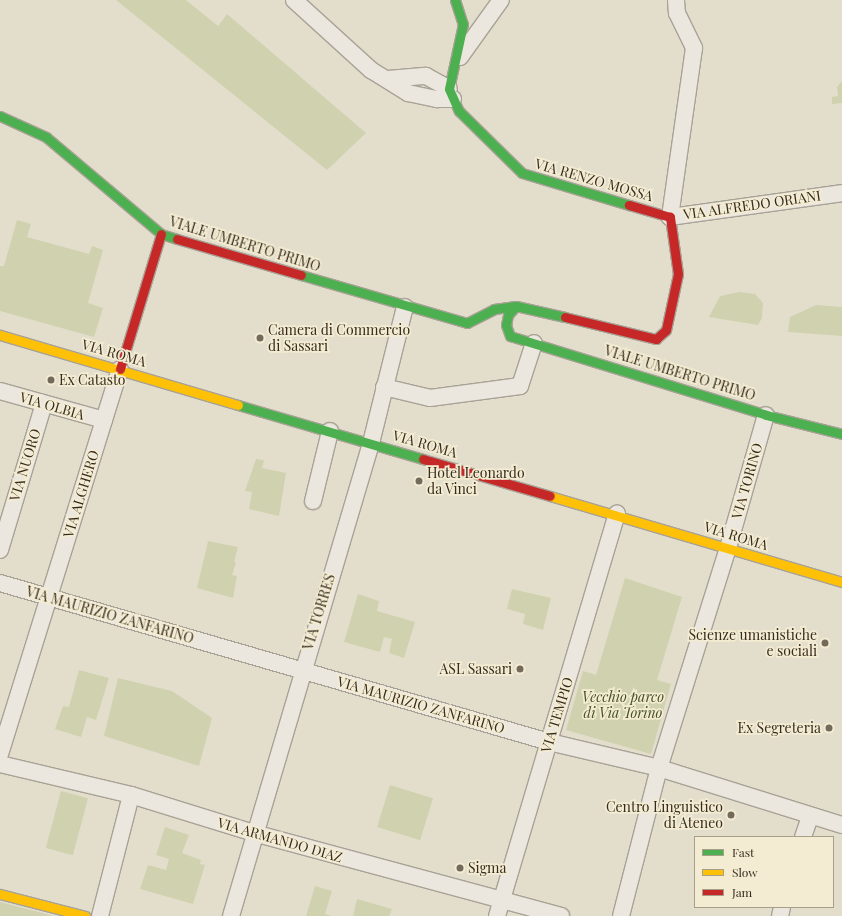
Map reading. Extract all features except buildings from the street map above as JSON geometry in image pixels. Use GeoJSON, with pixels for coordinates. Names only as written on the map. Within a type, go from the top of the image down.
{"type":"FeatureCollection","features":[{"type":"Feature","properties":{"kind":"main road"},"geometry":{"type":"LineString","coordinates":[[451,94],[454,66],[463,24],[455,0]]}},
{"type":"Feature","properties":{"kind":"main road","name":"VIA RENZO MOSSA"},"geometry":{"type":"LineString","coordinates":[[451,94],[459,111],[522,173],[670,217]]}},
{"type":"Feature","properties":{"kind":"main road","name":"VIALE UMBERTO PRIMO"},"geometry":{"type":"LineString","coordinates":[[0,116],[46,137],[161,234],[405,307],[467,323]]}},
{"type":"Feature","properties":{"kind":"main road","name":"VIA ALFREDO ORIANI"},"geometry":{"type":"LineString","coordinates":[[467,323],[494,309],[516,306],[656,339],[666,330],[671,316],[678,274],[670,217]]}},
{"type":"Feature","properties":{"kind":"main road","name":"VIA ALGHERO"},"geometry":{"type":"LineString","coordinates":[[120,369],[161,234]]}},
{"type":"Feature","properties":{"kind":"main road","name":"VIALE UMBERTO PRIMO"},"geometry":{"type":"LineString","coordinates":[[516,306],[508,315],[506,325],[510,336],[766,415],[842,434]]}},
{"type":"Feature","properties":{"kind":"main road","name":"VIA ROMA"},"geometry":{"type":"LineString","coordinates":[[0,334],[330,432],[617,514],[842,582]]}},
{"type":"Feature","properties":{"kind":"main road"},"geometry":{"type":"LineString","coordinates":[[0,894],[85,916]]}},
{"type":"Feature","properties":{"kind":"street"},"geometry":{"type":"LineString","coordinates":[[294,0],[371,70],[388,79],[408,93],[437,99],[451,94]]}},
{"type":"Feature","properties":{"kind":"street"},"geometry":{"type":"LineString","coordinates":[[454,66],[471,38],[500,0]]}},
{"type":"Feature","properties":{"kind":"street"},"geometry":{"type":"LineString","coordinates":[[670,217],[694,48],[677,7]]}},
{"type":"Feature","properties":{"kind":"street","name":"VIA ALFREDO ORIANI"},"geometry":{"type":"LineString","coordinates":[[670,217],[842,193]]}},
{"type":"Feature","properties":{"kind":"street","name":"VIA TORRES"},"geometry":{"type":"LineString","coordinates":[[231,916],[302,670],[371,443],[405,307]]}},
{"type":"Feature","properties":{"kind":"street"},"geometry":{"type":"LineString","coordinates":[[384,387],[430,398],[520,386],[534,343]]}},
{"type":"Feature","properties":{"kind":"street","name":"VIA ALGHERO"},"geometry":{"type":"LineString","coordinates":[[0,754],[50,598],[120,369]]}},
{"type":"Feature","properties":{"kind":"street","name":"VIA OLBIA"},"geometry":{"type":"LineString","coordinates":[[0,391],[104,420]]}},
{"type":"Feature","properties":{"kind":"street","name":"VIA NUORO"},"geometry":{"type":"LineString","coordinates":[[0,550],[44,403]]}},
{"type":"Feature","properties":{"kind":"street","name":"VIA TORINO"},"geometry":{"type":"LineString","coordinates":[[621,916],[659,768],[728,548],[766,415]]}},
{"type":"Feature","properties":{"kind":"street"},"geometry":{"type":"LineString","coordinates":[[313,501],[330,432]]}},
{"type":"Feature","properties":{"kind":"street","name":"VIA TEMPIO"},"geometry":{"type":"LineString","coordinates":[[497,916],[617,514]]}},
{"type":"Feature","properties":{"kind":"street","name":"VIA MAURIZIO ZANFARINO"},"geometry":{"type":"LineString","coordinates":[[0,583],[549,742],[659,768],[810,817],[842,825]]}},
{"type":"Feature","properties":{"kind":"street","name":"VIA ARMANDO DIAZ"},"geometry":{"type":"LineString","coordinates":[[0,764],[130,795],[254,833],[561,916]]}},
{"type":"Feature","properties":{"kind":"street"},"geometry":{"type":"LineString","coordinates":[[100,916],[130,795]]}},
{"type":"Feature","properties":{"kind":"street"},"geometry":{"type":"LineString","coordinates":[[804,836],[810,817]]}},
{"type":"Feature","properties":{"kind":"green space"},"geometry":{"type":"Polygon","coordinates":[[[116,0],[186,0],[218,26],[227,14],[366,133],[327,170],[116,0]]]}},
{"type":"Feature","properties":{"kind":"green space"},"geometry":{"type":"Polygon","coordinates":[[[842,81],[842,103],[832,104],[832,97],[838,96],[837,87],[842,81]]]}},
{"type":"Feature","properties":{"kind":"green space"},"geometry":{"type":"Polygon","coordinates":[[[17,220],[31,224],[27,237],[89,254],[92,246],[103,250],[88,303],[103,308],[94,337],[0,311],[0,266],[4,266],[17,220]]]}},
{"type":"Feature","properties":{"kind":"green space"},"geometry":{"type":"Polygon","coordinates":[[[739,292],[755,294],[763,303],[762,318],[758,325],[709,317],[720,296],[739,292]]]}},
{"type":"Feature","properties":{"kind":"green space"},"geometry":{"type":"Polygon","coordinates":[[[816,305],[842,307],[842,336],[788,332],[790,317],[816,305]]]}},
{"type":"Feature","properties":{"kind":"green space"},"geometry":{"type":"Polygon","coordinates":[[[256,459],[264,460],[262,468],[286,473],[279,516],[249,509],[252,492],[245,491],[256,459]]]}},
{"type":"Feature","properties":{"kind":"green space"},"geometry":{"type":"Polygon","coordinates":[[[208,541],[238,547],[234,562],[236,563],[232,575],[237,576],[233,598],[197,588],[208,541]]]}},
{"type":"Feature","properties":{"kind":"green space","name":"Vecchio parco di Via Torino"},"geometry":{"type":"Polygon","coordinates":[[[625,578],[682,597],[657,680],[671,684],[651,754],[566,730],[583,671],[596,675],[625,578]]]}},
{"type":"Feature","properties":{"kind":"green space"},"geometry":{"type":"Polygon","coordinates":[[[512,589],[551,598],[543,630],[523,624],[525,614],[507,609],[512,589]]]}},
{"type":"Feature","properties":{"kind":"green space"},"geometry":{"type":"Polygon","coordinates":[[[358,594],[379,601],[377,611],[415,622],[404,658],[389,653],[392,639],[384,637],[380,652],[344,642],[358,594]]]}},
{"type":"Feature","properties":{"kind":"green space"},"geometry":{"type":"Polygon","coordinates":[[[79,670],[109,678],[96,720],[87,717],[81,737],[55,729],[63,706],[69,707],[79,670]]]}},
{"type":"Feature","properties":{"kind":"green space"},"geometry":{"type":"Polygon","coordinates":[[[118,678],[172,691],[212,718],[199,766],[104,736],[118,678]]]}},
{"type":"Feature","properties":{"kind":"green space"},"geometry":{"type":"Polygon","coordinates":[[[390,785],[433,798],[420,840],[377,827],[390,785]]]}},
{"type":"Feature","properties":{"kind":"green space"},"geometry":{"type":"Polygon","coordinates":[[[61,791],[88,798],[73,855],[46,848],[61,791]]]}},
{"type":"Feature","properties":{"kind":"green space"},"geometry":{"type":"Polygon","coordinates":[[[165,827],[189,835],[182,853],[201,860],[200,864],[205,865],[193,904],[140,889],[148,865],[166,870],[169,859],[156,855],[165,827]]]}},
{"type":"Feature","properties":{"kind":"green space"},"geometry":{"type":"Polygon","coordinates":[[[315,886],[332,891],[325,914],[332,916],[306,916],[315,886]]]}},
{"type":"Feature","properties":{"kind":"green space"},"geometry":{"type":"Polygon","coordinates":[[[357,899],[392,909],[389,916],[353,916],[357,899]]]}},
{"type":"Feature","properties":{"kind":"green space"},"geometry":{"type":"Polygon","coordinates":[[[0,902],[54,916],[0,916],[0,902]]]}},
{"type":"Feature","properties":{"kind":"traffic: fast"},"geometry":{"type":"LineString","coordinates":[[455,0],[463,24],[449,89],[459,111],[522,173],[629,205]]}},
{"type":"Feature","properties":{"kind":"traffic: fast"},"geometry":{"type":"LineString","coordinates":[[0,116],[46,137],[161,234],[177,239]]}},
{"type":"Feature","properties":{"kind":"traffic: fast"},"geometry":{"type":"LineString","coordinates":[[301,275],[467,323],[494,309],[516,306],[565,317]]}},
{"type":"Feature","properties":{"kind":"traffic: fast"},"geometry":{"type":"LineString","coordinates":[[516,306],[508,315],[506,325],[510,336],[766,415],[842,434]]}},
{"type":"Feature","properties":{"kind":"traffic: fast"},"geometry":{"type":"LineString","coordinates":[[238,405],[423,459]]}},
{"type":"Feature","properties":{"kind":"traffic: slow"},"geometry":{"type":"LineString","coordinates":[[0,335],[238,405]]}},
{"type":"Feature","properties":{"kind":"traffic: slow"},"geometry":{"type":"LineString","coordinates":[[550,496],[842,582]]}},
{"type":"Feature","properties":{"kind":"traffic: slow"},"geometry":{"type":"LineString","coordinates":[[0,894],[85,916]]}},
{"type":"Feature","properties":{"kind":"traffic: jam"},"geometry":{"type":"LineString","coordinates":[[565,317],[656,339],[666,330],[678,274],[670,217],[629,205]]}},
{"type":"Feature","properties":{"kind":"traffic: jam"},"geometry":{"type":"LineString","coordinates":[[120,369],[161,234]]}},
{"type":"Feature","properties":{"kind":"traffic: jam"},"geometry":{"type":"LineString","coordinates":[[177,239],[301,275]]}},
{"type":"Feature","properties":{"kind":"traffic: jam"},"geometry":{"type":"LineString","coordinates":[[423,459],[550,496]]}},
{"type":"Feature","properties":{"kind":"place","name":"Camera di Commercio di Sassari"},"geometry":{"type":"Point","coordinates":[260,338]}},
{"type":"Feature","properties":{"kind":"place","name":"Ex Catasto"},"geometry":{"type":"Point","coordinates":[51,380]}},
{"type":"Feature","properties":{"kind":"place","name":"Hotel Leonardo da Vinci"},"geometry":{"type":"Point","coordinates":[419,481]}},
{"type":"Feature","properties":{"kind":"place","name":"Scienze umanistiche e sociali"},"geometry":{"type":"Point","coordinates":[825,643]}},
{"type":"Feature","properties":{"kind":"place","name":"ASL Sassari"},"geometry":{"type":"Point","coordinates":[520,669]}},
{"type":"Feature","properties":{"kind":"place","name":"Ex Segreteria"},"geometry":{"type":"Point","coordinates":[829,728]}},
{"type":"Feature","properties":{"kind":"place","name":"Centro Linguistico di Ateneo"},"geometry":{"type":"Point","coordinates":[731,815]}},
{"type":"Feature","properties":{"kind":"place","name":"Sigma"},"geometry":{"type":"Point","coordinates":[460,868]}}]}
